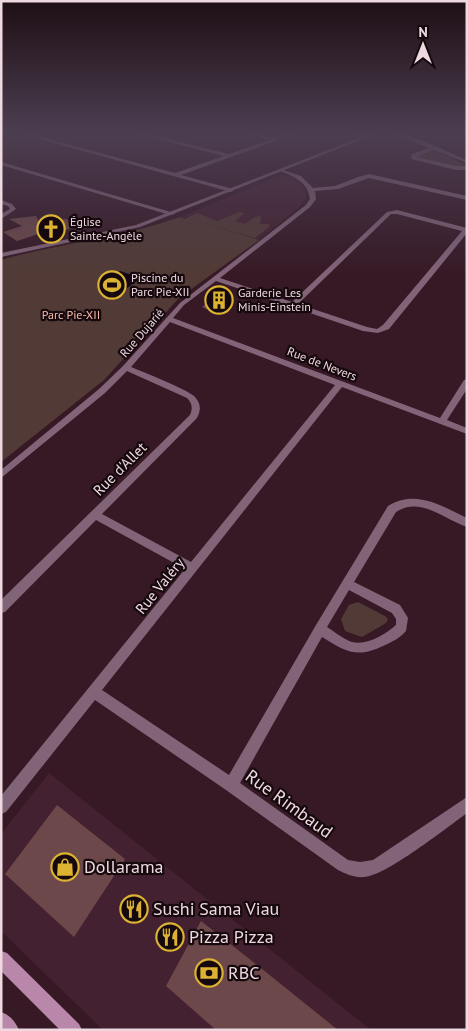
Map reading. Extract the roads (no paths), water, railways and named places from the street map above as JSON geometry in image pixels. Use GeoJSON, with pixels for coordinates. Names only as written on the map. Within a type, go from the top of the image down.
{"type":"FeatureCollection","features":[{"type":"Feature","properties":{"kind":"main road"},"geometry":{"type":"LineString","coordinates":[[1,959],[73,1030]]}},
{"type":"Feature","properties":{"kind":"main road"},"geometry":{"type":"LineString","coordinates":[[1,1020],[10,1030]]}},
{"type":"Feature","properties":{"kind":"street"},"geometry":{"type":"LineString","coordinates":[[55,179],[172,214]]}},
{"type":"Feature","properties":{"kind":"street"},"geometry":{"type":"LineString","coordinates":[[191,179],[232,190]]}},
{"type":"Feature","properties":{"kind":"street"},"geometry":{"type":"LineString","coordinates":[[1,255],[128,229],[172,214],[259,179]]}},
{"type":"Feature","properties":{"kind":"street"},"geometry":{"type":"LineString","coordinates":[[301,179],[312,190],[332,189],[357,179]]}},
{"type":"Feature","properties":{"kind":"street"},"geometry":{"type":"LineString","coordinates":[[383,179],[467,198]]}},
{"type":"Feature","properties":{"kind":"street","name":"Rue Dujarié"},"geometry":{"type":"LineString","coordinates":[[1,475],[102,391],[126,368],[187,301],[308,206],[313,199],[312,190]]}},
{"type":"Feature","properties":{"kind":"street"},"geometry":{"type":"LineString","coordinates":[[1,202],[10,205],[13,209],[1,217]]}},
{"type":"Feature","properties":{"kind":"street"},"geometry":{"type":"LineString","coordinates":[[217,279],[293,305],[366,329],[378,331],[386,327],[466,230],[402,213],[393,212],[387,214],[293,305]]}},
{"type":"Feature","properties":{"kind":"street","name":"Rue de Nevers"},"geometry":{"type":"LineString","coordinates":[[169,319],[467,431]]}},
{"type":"Feature","properties":{"kind":"street","name":"Rue d'Allet"},"geometry":{"type":"LineString","coordinates":[[1,608],[96,515],[197,411],[195,401],[190,396],[126,368]]}},
{"type":"Feature","properties":{"kind":"street"},"geometry":{"type":"LineString","coordinates":[[442,421],[467,382]]}},
{"type":"Feature","properties":{"kind":"street","name":"Rue Valéry"},"geometry":{"type":"LineString","coordinates":[[1,807],[342,383]]}},
{"type":"Feature","properties":{"kind":"street"},"geometry":{"type":"LineString","coordinates":[[231,785],[320,629],[392,509],[404,501],[422,503],[467,522]]}},
{"type":"Feature","properties":{"kind":"street"},"geometry":{"type":"LineString","coordinates":[[96,515],[193,568]]}},
{"type":"Feature","properties":{"kind":"street"},"geometry":{"type":"LineString","coordinates":[[320,629],[354,649],[363,650],[397,632],[402,627],[402,618],[396,609],[348,584]]}},
{"type":"Feature","properties":{"kind":"street","name":"Rue Rimbaud"},"geometry":{"type":"LineString","coordinates":[[93,691],[231,785],[343,865],[360,871],[370,870],[378,866],[467,804]]}},
{"type":"Feature","properties":{"kind":"place","name":"Église Sainte-Angèle"},"geometry":{"type":"Point","coordinates":[51,229]}},
{"type":"Feature","properties":{"kind":"place","name":"Piscine du Parc Pie-XII"},"geometry":{"type":"Point","coordinates":[112,285]}},
{"type":"Feature","properties":{"kind":"place","name":"Garderie Les Minis-Einstein"},"geometry":{"type":"Point","coordinates":[219,300]}},
{"type":"Feature","properties":{"kind":"place","name":"Dollarama"},"geometry":{"type":"Point","coordinates":[65,867]}},
{"type":"Feature","properties":{"kind":"place","name":"Sushi Sama Viau"},"geometry":{"type":"Point","coordinates":[134,909]}},
{"type":"Feature","properties":{"kind":"place","name":"Pizza Pizza"},"geometry":{"type":"Point","coordinates":[170,937]}},
{"type":"Feature","properties":{"kind":"place","name":"RBC"},"geometry":{"type":"Point","coordinates":[209,973]}},
{"type":"Feature","properties":{"kind":"park label","name":"Parc Pie-XII"},"geometry":{"type":"Point","coordinates":[71,315]}}]}
